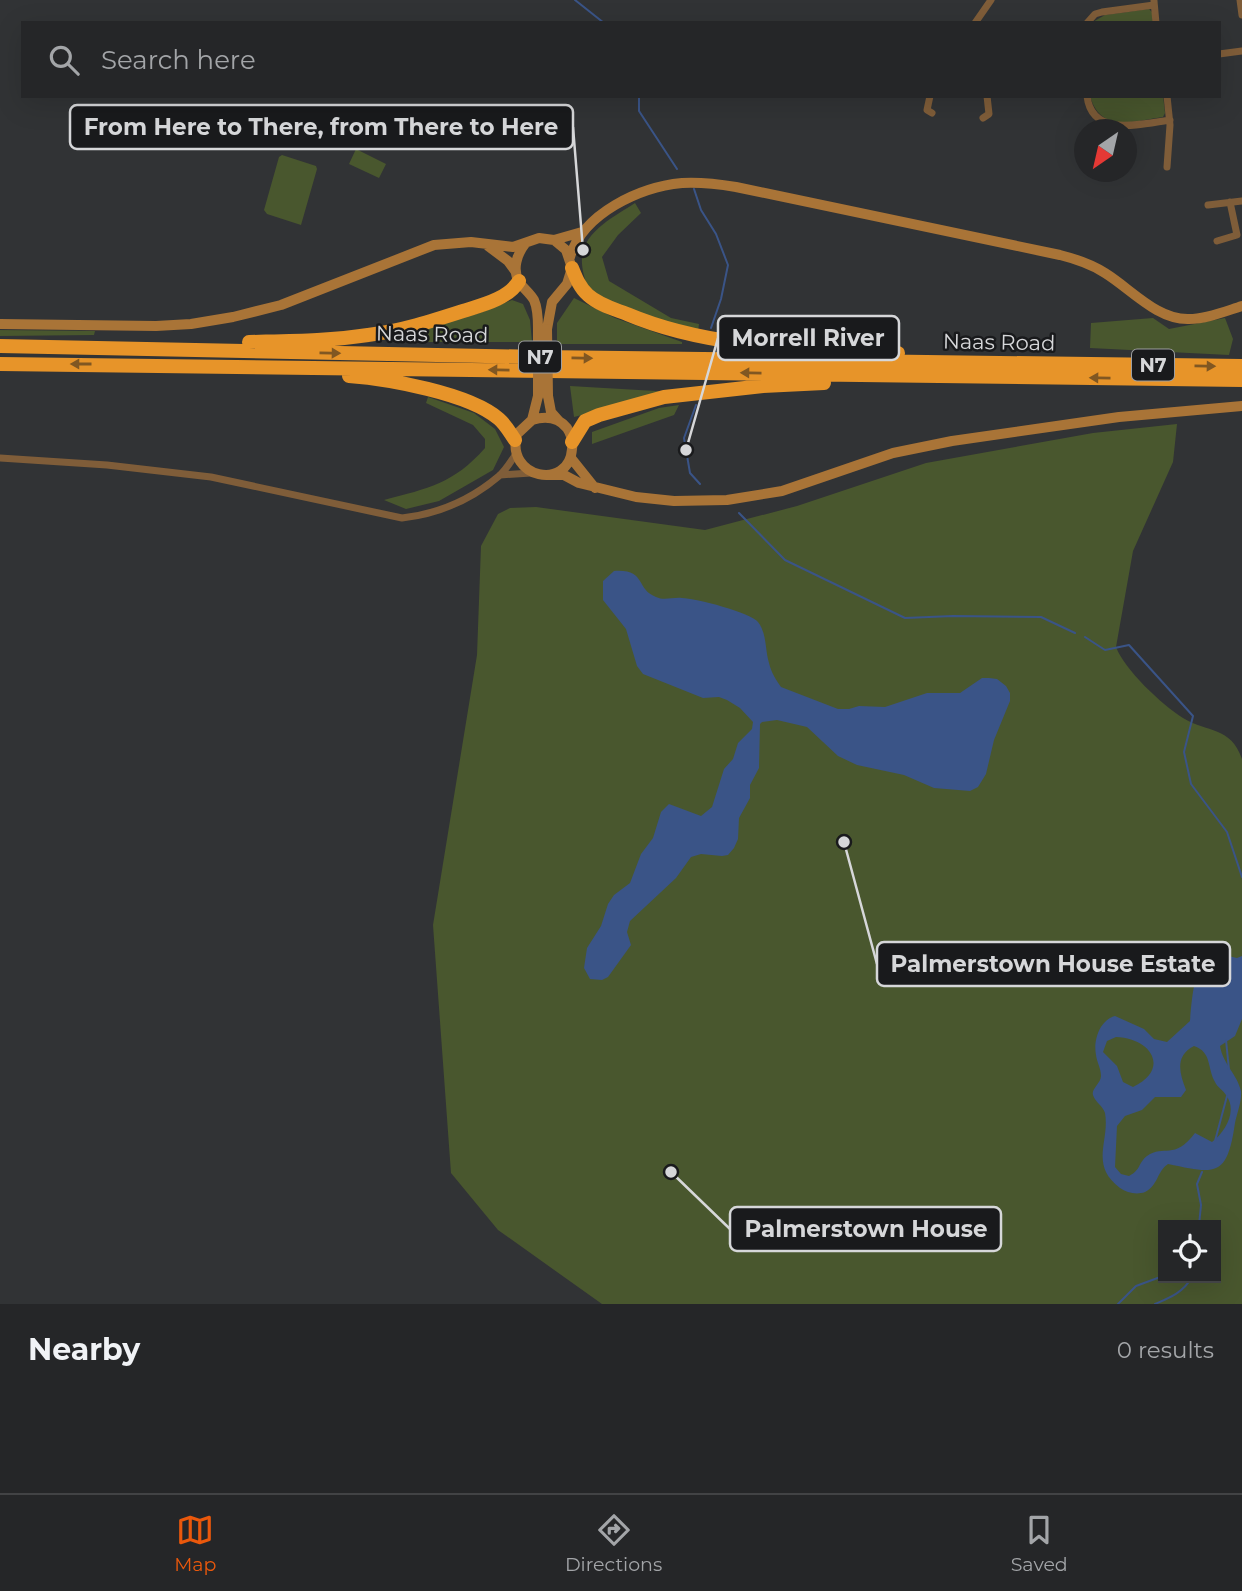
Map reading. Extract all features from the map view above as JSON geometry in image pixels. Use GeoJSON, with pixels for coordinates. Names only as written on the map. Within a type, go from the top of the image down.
{"type":"FeatureCollection","features":[{"type":"Feature","properties":{"kind":"highway","name":"N7"},"geometry":{"type":"LineString","coordinates":[[571,262],[583,290],[603,305],[658,326],[707,338],[760,345],[1012,358],[1064,371]]}},
{"type":"Feature","properties":{"kind":"highway","name":"N7"},"geometry":{"type":"LineString","coordinates":[[17,346],[200,345],[369,335],[421,324],[478,307],[512,290],[521,281]]}},
{"type":"Feature","properties":{"kind":"highway","name":"Naas Road"},"geometry":{"type":"LineString","coordinates":[[0,346],[1064,371],[1242,380]]}},
{"type":"Feature","properties":{"kind":"highway","name":"Naas Road"},"geometry":{"type":"LineString","coordinates":[[0,364],[1064,371],[1242,366]]}},
{"type":"Feature","properties":{"kind":"highway","name":"N7"},"geometry":{"type":"LineString","coordinates":[[149,365],[364,377],[406,384],[441,393],[486,411],[498,418],[516,447]]}},
{"type":"Feature","properties":{"kind":"highway","name":"N7"},"geometry":{"type":"LineString","coordinates":[[572,442],[586,421],[664,397],[860,381],[1064,371]]}},
{"type":"Feature","properties":{"kind":"street"},"geometry":{"type":"LineString","coordinates":[[976,21],[991,0]]}},
{"type":"Feature","properties":{"kind":"street"},"geometry":{"type":"LineString","coordinates":[[1240,0],[1242,15]]}},
{"type":"Feature","properties":{"kind":"street"},"geometry":{"type":"LineString","coordinates":[[1089,21],[1095,14],[1154,2],[1157,21]]}},
{"type":"Feature","properties":{"kind":"street"},"geometry":{"type":"LineString","coordinates":[[1221,54],[1242,51]]}},
{"type":"Feature","properties":{"kind":"street"},"geometry":{"type":"LineString","coordinates":[[929,98],[926,106],[932,113]]}},
{"type":"Feature","properties":{"kind":"street"},"geometry":{"type":"LineString","coordinates":[[983,118],[989,114],[987,98]]}},
{"type":"Feature","properties":{"kind":"street"},"geometry":{"type":"LineString","coordinates":[[1088,98],[1093,112],[1108,124],[1116,126],[1170,120]]}},
{"type":"Feature","properties":{"kind":"street"},"geometry":{"type":"LineString","coordinates":[[1167,98],[1170,146],[1167,167]]}},
{"type":"Feature","properties":{"kind":"street"},"geometry":{"type":"LineString","coordinates":[[554,240],[582,232],[615,206],[653,189],[681,183],[717,184],[1060,254],[1090,265],[1160,312],[1177,318],[1199,318],[1242,306]]}},
{"type":"Feature","properties":{"kind":"street"},"geometry":{"type":"LineString","coordinates":[[1208,205],[1242,201]]}},
{"type":"Feature","properties":{"kind":"street"},"geometry":{"type":"LineString","coordinates":[[1217,241],[1237,235],[1230,202]]}},
{"type":"Feature","properties":{"kind":"street"},"geometry":{"type":"LineString","coordinates":[[532,420],[543,396],[543,329],[558,293],[567,284],[571,262],[582,232]]}},
{"type":"Feature","properties":{"kind":"street"},"geometry":{"type":"LineString","coordinates":[[0,324],[156,326],[233,317],[281,305],[434,245],[455,242],[513,247],[539,238],[554,240],[561,244],[571,262]]}},
{"type":"Feature","properties":{"kind":"street"},"geometry":{"type":"LineString","coordinates":[[486,244],[508,261],[535,301],[543,329]]}},
{"type":"Feature","properties":{"kind":"street"},"geometry":{"type":"LineString","coordinates":[[525,244],[517,257],[521,281],[539,296],[558,293]]}},
{"type":"Feature","properties":{"kind":"street"},"geometry":{"type":"LineString","coordinates":[[543,396],[551,412],[568,429],[572,442],[571,458],[563,469],[551,475]]}},
{"type":"Feature","properties":{"kind":"street"},"geometry":{"type":"LineString","coordinates":[[0,458],[107,464],[211,477],[402,518],[438,512],[500,475],[532,472],[564,475],[595,488],[636,497],[674,501],[727,500],[782,491],[893,453],[952,441],[1119,417],[1242,405]]}},
{"type":"Feature","properties":{"kind":"street"},"geometry":{"type":"LineString","coordinates":[[500,475],[516,447],[521,428],[532,420],[545,417],[559,421]]}},
{"type":"Feature","properties":{"kind":"street"},"geometry":{"type":"LineString","coordinates":[[516,447],[522,465],[532,472]]}},
{"type":"Feature","properties":{"kind":"street"},"geometry":{"type":"LineString","coordinates":[[571,458],[595,488]]}},
{"type":"Feature","properties":{"kind":"green space"},"geometry":{"type":"Polygon","coordinates":[[[1149,9],[1153,21],[1094,21],[1105,15],[1149,9]]]}},
{"type":"Feature","properties":{"kind":"green space"},"geometry":{"type":"Polygon","coordinates":[[[1091,98],[1163,98],[1163,117],[1137,121],[1137,119],[1108,119],[1102,116],[1091,98]]]}},
{"type":"Feature","properties":{"kind":"green space"},"geometry":{"type":"Polygon","coordinates":[[[356,149],[386,164],[379,178],[349,164],[356,149]]]}},
{"type":"Feature","properties":{"kind":"green space"},"geometry":{"type":"Polygon","coordinates":[[[282,155],[316,166],[317,169],[301,225],[267,214],[264,210],[279,157],[282,155]]]}},
{"type":"Feature","properties":{"kind":"green space"},"geometry":{"type":"Polygon","coordinates":[[[635,203],[641,213],[618,235],[602,257],[609,281],[671,318],[699,324],[698,332],[632,313],[588,292],[582,262],[588,240],[601,226],[635,203]]]}},
{"type":"Feature","properties":{"kind":"green space"},"geometry":{"type":"Polygon","coordinates":[[[574,298],[615,318],[682,344],[557,344],[557,323],[574,298]]]}},
{"type":"Feature","properties":{"kind":"green space"},"geometry":{"type":"Polygon","coordinates":[[[512,300],[523,304],[530,320],[532,342],[417,342],[372,339],[480,313],[512,300]]]}},
{"type":"Feature","properties":{"kind":"green space"},"geometry":{"type":"Polygon","coordinates":[[[1153,318],[1169,329],[1225,318],[1233,339],[1229,355],[1090,348],[1091,323],[1153,318]]]}},
{"type":"Feature","properties":{"kind":"green space"},"geometry":{"type":"Polygon","coordinates":[[[0,330],[95,331],[94,335],[0,336],[0,330]]]}},
{"type":"Feature","properties":{"kind":"green space"},"geometry":{"type":"Polygon","coordinates":[[[570,386],[673,392],[574,417],[570,386]]]}},
{"type":"Feature","properties":{"kind":"green space"},"geometry":{"type":"Polygon","coordinates":[[[428,397],[474,413],[495,429],[504,447],[493,470],[439,501],[406,509],[384,500],[427,488],[451,477],[485,448],[485,439],[473,425],[426,403],[428,397]]]}},
{"type":"Feature","properties":{"kind":"green space"},"geometry":{"type":"Polygon","coordinates":[[[679,405],[674,415],[592,444],[592,432],[659,408],[679,405]]]}},
{"type":"Feature","properties":{"kind":"green space"},"geometry":{"type":"Polygon","coordinates":[[[1177,424],[1173,462],[1133,551],[1116,647],[1135,676],[1165,705],[1192,723],[1225,735],[1237,748],[1242,759],[1242,1304],[602,1304],[498,1230],[451,1173],[433,925],[477,655],[481,546],[498,514],[510,508],[536,507],[705,530],[797,506],[926,463],[1093,433],[1177,424]]]}},
{"type":"Feature","properties":{"kind":"water"},"geometry":{"type":"Polygon","coordinates":[[[614,571],[632,573],[650,594],[659,598],[699,600],[754,618],[763,632],[770,666],[781,687],[838,709],[859,706],[885,707],[927,693],[960,693],[982,678],[997,679],[1006,686],[1010,701],[994,740],[986,774],[978,787],[970,791],[934,788],[904,775],[857,765],[838,756],[807,727],[777,720],[762,722],[759,768],[750,785],[750,798],[739,818],[738,839],[734,848],[728,855],[701,854],[691,857],[676,878],[630,921],[627,932],[631,945],[608,977],[602,980],[590,979],[584,968],[587,948],[601,926],[608,904],[614,895],[630,883],[641,854],[653,838],[661,812],[669,804],[701,816],[712,807],[724,769],[733,759],[738,743],[752,729],[753,722],[740,708],[727,700],[719,697],[703,698],[643,674],[637,666],[626,629],[603,600],[603,581],[614,571]]]}},
{"type":"Feature","properties":{"kind":"water"},"geometry":{"type":"Polygon","coordinates":[[[1224,955],[1237,958],[1242,956],[1242,1019],[1235,1036],[1220,1046],[1241,1091],[1228,1154],[1217,1168],[1208,1170],[1168,1164],[1145,1192],[1126,1191],[1111,1179],[1103,1162],[1105,1113],[1093,1093],[1101,1076],[1095,1049],[1099,1031],[1105,1022],[1115,1016],[1144,1029],[1154,1039],[1167,1042],[1190,1021],[1197,973],[1203,961],[1207,957],[1224,955]],[[1116,1037],[1107,1041],[1103,1052],[1117,1066],[1123,1082],[1133,1087],[1145,1080],[1151,1072],[1154,1064],[1152,1056],[1139,1043],[1116,1037]],[[1194,1046],[1181,1060],[1180,1071],[1186,1090],[1181,1097],[1155,1097],[1142,1110],[1125,1116],[1117,1126],[1115,1167],[1121,1174],[1129,1176],[1147,1156],[1181,1147],[1195,1133],[1212,1142],[1225,1127],[1231,1108],[1229,1101],[1215,1082],[1204,1052],[1194,1046]]]}},
{"type":"Feature","properties":{"kind":"waterway"},"geometry":{"type":"LineString","coordinates":[[575,0],[601,21]]}},
{"type":"Feature","properties":{"kind":"waterway"},"geometry":{"type":"LineString","coordinates":[[639,98],[639,111],[677,169]]}},
{"type":"Feature","properties":{"kind":"waterway"},"geometry":{"type":"LineString","coordinates":[[694,189],[701,210],[716,234],[728,265],[711,328]]}},
{"type":"Feature","properties":{"kind":"waterway"},"geometry":{"type":"LineString","coordinates":[[696,405],[684,438],[690,473],[700,484]]}},
{"type":"Feature","properties":{"kind":"waterway"},"geometry":{"type":"LineString","coordinates":[[739,513],[785,560],[905,618],[1041,617],[1075,633]]}},
{"type":"Feature","properties":{"kind":"waterway"},"geometry":{"type":"LineString","coordinates":[[1085,637],[1105,650],[1129,645],[1193,716],[1184,752],[1191,784],[1227,832],[1242,877]]}},
{"type":"Feature","properties":{"kind":"waterway"},"geometry":{"type":"LineString","coordinates":[[1226,1040],[1229,1070]]}},
{"type":"Feature","properties":{"kind":"waterway"},"geometry":{"type":"LineString","coordinates":[[1215,1141],[1227,1096]]}},
{"type":"Feature","properties":{"kind":"waterway"},"geometry":{"type":"LineString","coordinates":[[1200,1220],[1201,1205],[1197,1184],[1202,1172]]}},
{"type":"Feature","properties":{"kind":"waterway"},"geometry":{"type":"LineString","coordinates":[[1118,1304],[1136,1286],[1158,1278]]}},
{"type":"Feature","properties":{"kind":"waterway"},"geometry":{"type":"LineString","coordinates":[[1155,1304],[1171,1297],[1188,1283]]}},
{"type":"Feature","properties":{"kind":"place","name":"From Here to There, from There to Here"},"geometry":{"type":"Point","coordinates":[583,250]}},
{"type":"Feature","properties":{"kind":"place","name":"Morrell River"},"geometry":{"type":"Point","coordinates":[686,450]}},
{"type":"Feature","properties":{"kind":"place","name":"Palmerstown House Estate"},"geometry":{"type":"Point","coordinates":[844,842]}},
{"type":"Feature","properties":{"kind":"place","name":"Palmerstown House"},"geometry":{"type":"Point","coordinates":[671,1172]}}]}
